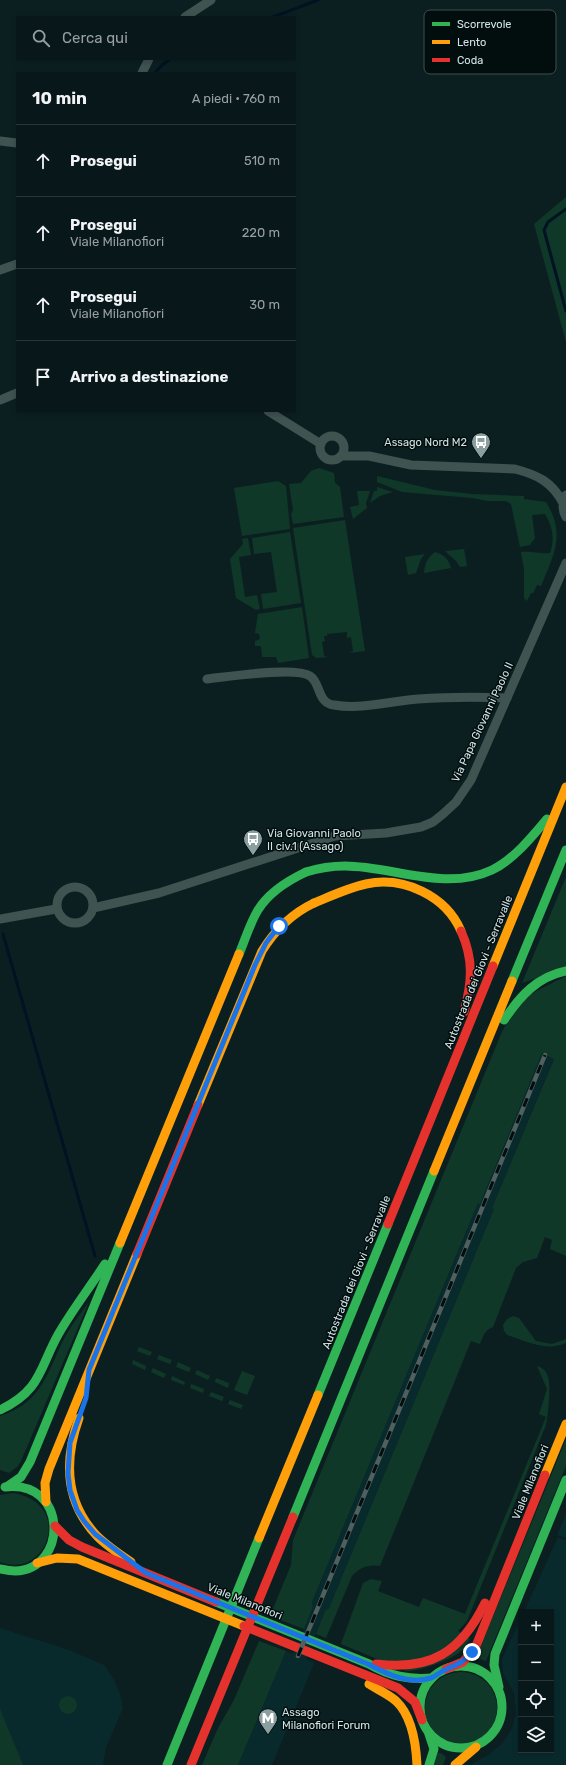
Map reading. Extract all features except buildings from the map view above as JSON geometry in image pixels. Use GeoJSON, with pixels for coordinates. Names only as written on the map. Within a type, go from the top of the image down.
{"type":"FeatureCollection","features":[{"type":"Feature","properties":{"kind":"main road","name":"Autostrada dei Giovi - Serravalle"},"geometry":{"type":"LineString","coordinates":[[167,1765],[566,787]]}},
{"type":"Feature","properties":{"kind":"main road"},"geometry":{"type":"LineString","coordinates":[[3,1486],[21,1477],[30,1462],[257,911],[269,894],[283,883],[306,872],[324,867],[346,866],[432,878],[453,879],[492,870],[529,842],[561,799]]}},
{"type":"Feature","properties":{"kind":"main road"},"geometry":{"type":"LineString","coordinates":[[191,1765],[566,850]]}},
{"type":"Feature","properties":{"kind":"main road"},"geometry":{"type":"LineString","coordinates":[[37,1563],[52,1545],[55,1526],[53,1516],[46,1502],[45,1483],[49,1469],[259,956],[269,938],[283,922],[314,903],[357,886],[371,883],[392,883],[412,887],[439,902],[453,916],[462,929],[469,947],[472,963],[472,979],[468,1003],[443,1065]]}},
{"type":"Feature","properties":{"kind":"main road"},"geometry":{"type":"LineString","coordinates":[[480,1057],[510,1010],[526,990],[551,975],[566,971]]}},
{"type":"Feature","properties":{"kind":"main road"},"geometry":{"type":"LineString","coordinates":[[393,1211],[432,1090]]}},
{"type":"Feature","properties":{"kind":"main road"},"geometry":{"type":"LineString","coordinates":[[0,1410],[12,1405],[29,1392],[38,1380],[59,1334],[121,1241]]}},
{"type":"Feature","properties":{"kind":"main road"},"geometry":{"type":"LineString","coordinates":[[89,1370],[86,1398],[74,1431],[69,1452],[68,1473],[70,1490],[77,1510],[89,1527],[107,1545],[146,1573]]}},
{"type":"Feature","properties":{"kind":"main road","name":"Viale Milanofiori"},"geometry":{"type":"LineString","coordinates":[[446,1669],[463,1662],[476,1646],[566,1424]]}},
{"type":"Feature","properties":{"kind":"main road"},"geometry":{"type":"LineString","coordinates":[[454,1765],[491,1736],[499,1724],[502,1708],[501,1696],[494,1666],[495,1654],[566,1480]]}},
{"type":"Feature","properties":{"kind":"main road"},"geometry":{"type":"LineString","coordinates":[[3,1486],[28,1489],[46,1502]]}},
{"type":"Feature","properties":{"kind":"main road","name":"Viale Milanofiori"},"geometry":{"type":"LineString","coordinates":[[55,1526],[69,1540],[82,1547],[344,1654],[384,1672],[409,1680],[432,1678]]}},
{"type":"Feature","properties":{"kind":"main road"},"geometry":{"type":"LineString","coordinates":[[368,1664],[395,1666],[412,1665],[427,1662],[448,1652],[463,1638],[479,1616],[494,1582],[514,1552]]}},
{"type":"Feature","properties":{"kind":"main road"},"geometry":{"type":"LineString","coordinates":[[0,1569],[18,1570],[57,1558],[78,1559],[404,1692],[414,1702],[434,1749],[429,1765]]}},
{"type":"Feature","properties":{"kind":"main road"},"geometry":{"type":"LineString","coordinates":[[422,1720],[420,1711],[422,1694],[432,1678],[446,1669],[462,1666],[479,1670],[491,1679],[501,1696]]}},
{"type":"Feature","properties":{"kind":"main road"},"geometry":{"type":"LineString","coordinates":[[357,1672],[368,1684],[388,1695],[400,1705],[414,1739],[417,1753],[417,1765]]}},
{"type":"Feature","properties":{"kind":"main road"},"geometry":{"type":"LineString","coordinates":[[428,1733],[449,1747],[462,1749],[479,1745]]}},
{"type":"Feature","properties":{"kind":"street"},"geometry":{"type":"LineString","coordinates":[[187,16],[211,0]]}},
{"type":"Feature","properties":{"kind":"street"},"geometry":{"type":"LineString","coordinates":[[142,72],[148,60]]}},
{"type":"Feature","properties":{"kind":"street"},"geometry":{"type":"LineString","coordinates":[[0,141],[16,143]]}},
{"type":"Feature","properties":{"kind":"street"},"geometry":{"type":"LineString","coordinates":[[0,270],[16,264]]}},
{"type":"Feature","properties":{"kind":"street"},"geometry":{"type":"LineString","coordinates":[[0,400],[16,393]]}},
{"type":"Feature","properties":{"kind":"street"},"geometry":{"type":"LineString","coordinates":[[270,412],[321,444]]}},
{"type":"Feature","properties":{"kind":"street"},"geometry":{"type":"LineString","coordinates":[[337,436],[343,441],[344,453],[341,456],[334,460],[326,458],[321,452],[321,444],[325,437],[337,436]]}},
{"type":"Feature","properties":{"kind":"street"},"geometry":{"type":"LineString","coordinates":[[341,456],[369,456],[411,464],[515,469],[527,472],[547,482],[564,499],[563,509],[566,517]]}},
{"type":"Feature","properties":{"kind":"street","name":"Via Papa Giovanni Paolo II"},"geometry":{"type":"LineString","coordinates":[[93,908],[158,893],[335,836],[407,831],[433,822],[456,802],[471,780],[566,563]]}},
{"type":"Feature","properties":{"kind":"street"},"geometry":{"type":"LineString","coordinates":[[207,679],[274,672],[304,674],[312,677],[324,700],[334,706],[371,706],[418,699],[507,698]]}},
{"type":"Feature","properties":{"kind":"street"},"geometry":{"type":"LineString","coordinates":[[75,886],[85,889],[89,893],[93,902],[93,908],[87,919],[75,923],[63,920],[56,909],[56,903],[60,893],[70,887],[75,886]]}},
{"type":"Feature","properties":{"kind":"street"},"geometry":{"type":"LineString","coordinates":[[0,919],[56,909]]}},
{"type":"Feature","properties":{"kind":"shaded area"},"geometry":{"type":"Polygon","coordinates":[[[542,1053],[554,1058],[492,1208],[494,1209],[329,1608],[325,1611],[306,1659],[314,1663],[272,1765],[238,1765],[286,1651],[293,1654],[304,1629],[313,1607],[312,1602],[542,1053]]]}},
{"type":"Feature","properties":{"kind":"shaded area"},"geometry":{"type":"Polygon","coordinates":[[[566,1514],[566,1538],[557,1535],[566,1514]]]}},
{"type":"Feature","properties":{"kind":"shaded area"},"geometry":{"type":"Polygon","coordinates":[[[558,1537],[566,1540],[566,1765],[470,1765],[488,1755],[502,1744],[512,1729],[516,1713],[514,1693],[503,1673],[502,1659],[518,1624],[518,1753],[554,1753],[554,1609],[525,1609],[558,1537]]]}},
{"type":"Feature","properties":{"kind":"shaded area"},"geometry":{"type":"Polygon","coordinates":[[[0,1628],[69,1650],[104,1665],[114,1680],[120,1694],[123,1708],[106,1747],[103,1765],[0,1765],[0,1628]]]}},
{"type":"Feature","properties":{"kind":"green space"},"geometry":{"type":"Polygon","coordinates":[[[566,197],[566,342],[534,224],[566,197]]]}},
{"type":"Feature","properties":{"kind":"green space"},"geometry":{"type":"Polygon","coordinates":[[[319,468],[334,473],[335,483],[340,487],[344,517],[293,524],[291,514],[293,510],[289,484],[301,483],[311,471],[319,468]]]}},
{"type":"Feature","properties":{"kind":"green space"},"geometry":{"type":"Polygon","coordinates":[[[377,476],[435,490],[472,494],[524,496],[524,499],[546,502],[552,513],[557,534],[554,554],[541,586],[537,585],[527,601],[524,598],[524,569],[521,552],[550,553],[553,538],[550,524],[545,514],[532,515],[535,538],[530,545],[520,547],[511,504],[506,501],[488,501],[472,498],[402,492],[377,482],[377,476]]]}},
{"type":"Feature","properties":{"kind":"green space"},"geometry":{"type":"Polygon","coordinates":[[[278,481],[286,486],[290,529],[242,536],[234,488],[278,481]]]}},
{"type":"Feature","properties":{"kind":"green space"},"geometry":{"type":"Polygon","coordinates":[[[377,487],[393,492],[380,496],[370,503],[374,491],[377,491],[377,487]]]}},
{"type":"Feature","properties":{"kind":"green space"},"geometry":{"type":"Polygon","coordinates":[[[357,491],[370,491],[366,503],[367,508],[353,519],[350,507],[359,505],[357,491]]]}},
{"type":"Feature","properties":{"kind":"green space"},"geometry":{"type":"Polygon","coordinates":[[[345,520],[365,651],[349,653],[353,651],[351,637],[347,638],[347,632],[327,634],[327,636],[324,636],[325,641],[322,642],[324,656],[328,657],[316,658],[312,655],[293,528],[345,520]]]}},
{"type":"Feature","properties":{"kind":"green space"},"geometry":{"type":"Polygon","coordinates":[[[290,532],[301,603],[263,609],[261,594],[277,592],[271,552],[254,554],[252,538],[290,532]]]}},
{"type":"Feature","properties":{"kind":"green space"},"geometry":{"type":"Polygon","coordinates":[[[248,538],[251,555],[239,557],[245,597],[257,595],[260,609],[256,610],[236,598],[230,559],[243,544],[242,539],[248,538]]]}},
{"type":"Feature","properties":{"kind":"green space"},"geometry":{"type":"Polygon","coordinates":[[[464,549],[467,566],[460,567],[445,551],[464,549]]]}},
{"type":"Feature","properties":{"kind":"green space"},"geometry":{"type":"Polygon","coordinates":[[[435,552],[446,558],[451,568],[424,573],[427,561],[435,552]]]}},
{"type":"Feature","properties":{"kind":"green space"},"geometry":{"type":"Polygon","coordinates":[[[425,554],[421,559],[416,573],[408,575],[405,557],[425,554]]]}},
{"type":"Feature","properties":{"kind":"green space"},"geometry":{"type":"Polygon","coordinates":[[[302,607],[309,658],[278,663],[276,657],[262,657],[261,646],[255,646],[255,641],[260,638],[259,634],[255,633],[258,614],[302,607]]]}},
{"type":"Feature","properties":{"kind":"green space"},"geometry":{"type":"Polygon","coordinates":[[[566,877],[566,968],[522,983],[566,877]]]}},
{"type":"Feature","properties":{"kind":"green space"},"geometry":{"type":"Polygon","coordinates":[[[566,976],[566,1256],[550,1249],[552,1240],[545,1237],[537,1258],[523,1262],[516,1268],[493,1327],[486,1332],[480,1344],[471,1341],[380,1566],[372,1565],[365,1567],[358,1570],[352,1576],[326,1638],[316,1634],[325,1611],[329,1608],[494,1209],[492,1208],[554,1059],[542,1053],[312,1602],[313,1607],[304,1629],[270,1616],[291,1565],[293,1540],[501,1034],[509,1018],[525,997],[566,976]]]}},
{"type":"Feature","properties":{"kind":"green space"},"geometry":{"type":"Polygon","coordinates":[[[89,1302],[21,1461],[17,1467],[9,1473],[0,1470],[0,1416],[15,1410],[35,1394],[48,1373],[66,1335],[89,1302]]]}},
{"type":"Feature","properties":{"kind":"green space"},"geometry":{"type":"Polygon","coordinates":[[[513,1316],[519,1318],[536,1341],[552,1344],[566,1339],[566,1343],[551,1346],[536,1345],[507,1335],[504,1331],[503,1325],[507,1319],[513,1316]]]}},
{"type":"Feature","properties":{"kind":"green space"},"geometry":{"type":"Polygon","coordinates":[[[139,1347],[152,1352],[150,1356],[137,1351],[139,1347]]]}},
{"type":"Feature","properties":{"kind":"green space"},"geometry":{"type":"Polygon","coordinates":[[[159,1355],[172,1360],[170,1364],[157,1359],[159,1355]]]}},
{"type":"Feature","properties":{"kind":"green space"},"geometry":{"type":"Polygon","coordinates":[[[133,1360],[146,1366],[145,1370],[132,1364],[133,1360]]]}},
{"type":"Feature","properties":{"kind":"green space"},"geometry":{"type":"Polygon","coordinates":[[[178,1362],[191,1368],[189,1372],[176,1367],[178,1362]]]}},
{"type":"Feature","properties":{"kind":"green space"},"geometry":{"type":"Polygon","coordinates":[[[537,1366],[541,1367],[545,1372],[549,1381],[549,1401],[546,1425],[467,1621],[458,1631],[470,1639],[466,1646],[455,1655],[442,1662],[418,1670],[406,1671],[341,1644],[363,1583],[371,1579],[382,1581],[378,1591],[419,1607],[423,1598],[465,1614],[546,1417],[539,1414],[547,1389],[537,1366]]]}},
{"type":"Feature","properties":{"kind":"green space"},"geometry":{"type":"Polygon","coordinates":[[[153,1368],[166,1374],[164,1378],[151,1372],[153,1368]]]}},
{"type":"Feature","properties":{"kind":"green space"},"geometry":{"type":"Polygon","coordinates":[[[197,1370],[210,1376],[208,1380],[195,1374],[197,1370]]]}},
{"type":"Feature","properties":{"kind":"green space"},"geometry":{"type":"Polygon","coordinates":[[[242,1371],[255,1376],[247,1395],[234,1390],[242,1371]]]}},
{"type":"Feature","properties":{"kind":"green space"},"geometry":{"type":"Polygon","coordinates":[[[172,1376],[185,1382],[184,1385],[171,1380],[172,1376]]]}},
{"type":"Feature","properties":{"kind":"green space"},"geometry":{"type":"Polygon","coordinates":[[[216,1378],[229,1383],[228,1388],[215,1382],[216,1378]]]}},
{"type":"Feature","properties":{"kind":"green space"},"geometry":{"type":"Polygon","coordinates":[[[191,1384],[204,1389],[203,1393],[190,1388],[191,1384]]]}},
{"type":"Feature","properties":{"kind":"green space"},"geometry":{"type":"Polygon","coordinates":[[[211,1392],[224,1397],[222,1401],[209,1396],[211,1392]]]}},
{"type":"Feature","properties":{"kind":"green space"},"geometry":{"type":"Polygon","coordinates":[[[230,1400],[243,1405],[241,1409],[228,1404],[230,1400]]]}},
{"type":"Feature","properties":{"kind":"green space"},"geometry":{"type":"Polygon","coordinates":[[[566,1439],[566,1466],[486,1661],[476,1658],[566,1439]]]}},
{"type":"Feature","properties":{"kind":"green space"},"geometry":{"type":"Polygon","coordinates":[[[13,1493],[32,1500],[43,1511],[48,1524],[47,1538],[41,1551],[31,1560],[17,1565],[0,1562],[0,1495],[13,1493]]]}},
{"type":"Feature","properties":{"kind":"green space"},"geometry":{"type":"Polygon","coordinates":[[[259,1641],[286,1651],[238,1765],[202,1765],[218,1728],[234,1700],[259,1641]]]}},
{"type":"Feature","properties":{"kind":"green space"},"geometry":{"type":"Polygon","coordinates":[[[461,1672],[481,1678],[491,1688],[497,1708],[491,1728],[481,1738],[461,1744],[441,1738],[431,1728],[425,1708],[431,1688],[441,1678],[461,1672]]]}},
{"type":"Feature","properties":{"kind":"green space"},"geometry":{"type":"Polygon","coordinates":[[[68,1696],[74,1699],[77,1705],[74,1711],[68,1714],[62,1711],[59,1705],[62,1699],[68,1696]]]}},
{"type":"Feature","properties":{"kind":"green space"},"geometry":{"type":"Polygon","coordinates":[[[0,1709],[23,1765],[0,1765],[0,1709]]]}},
{"type":"Feature","properties":{"kind":"green space"},"geometry":{"type":"Polygon","coordinates":[[[438,1753],[441,1753],[446,1757],[443,1765],[433,1765],[438,1753]]]}},
{"type":"Feature","properties":{"kind":"waterway"},"geometry":{"type":"LineString","coordinates":[[276,16],[318,0]]}},
{"type":"Feature","properties":{"kind":"waterway"},"geometry":{"type":"LineString","coordinates":[[156,72],[169,60]]}},
{"type":"Feature","properties":{"kind":"waterway"},"geometry":{"type":"LineString","coordinates":[[566,209],[548,222],[544,230],[566,311]]}},
{"type":"Feature","properties":{"kind":"waterway"},"geometry":{"type":"LineString","coordinates":[[3,934],[95,1256]]}},
{"type":"Feature","properties":{"kind":"railway"},"geometry":{"type":"LineString","coordinates":[[298,1656],[545,1055]]}},
{"type":"Feature","properties":{"kind":"traffic: fast"},"geometry":{"type":"LineString","coordinates":[[306,872],[335,866],[345,866],[363,867],[437,878],[456,879],[474,876],[500,866],[522,848],[547,819]]}},
{"type":"Feature","properties":{"kind":"traffic: fast"},"geometry":{"type":"LineString","coordinates":[[512,981],[566,850]]}},
{"type":"Feature","properties":{"kind":"traffic: fast"},"geometry":{"type":"LineString","coordinates":[[239,954],[252,920],[262,904],[273,892],[292,879],[306,872]]}},
{"type":"Feature","properties":{"kind":"traffic: fast"},"geometry":{"type":"LineString","coordinates":[[504,1020],[516,1003],[530,989],[546,978],[566,971]]}},
{"type":"Feature","properties":{"kind":"traffic: fast"},"geometry":{"type":"LineString","coordinates":[[293,1517],[434,1171]]}},
{"type":"Feature","properties":{"kind":"traffic: fast"},"geometry":{"type":"LineString","coordinates":[[318,1395],[388,1224]]}},
{"type":"Feature","properties":{"kind":"traffic: fast"},"geometry":{"type":"LineString","coordinates":[[8,1486],[21,1477],[30,1462],[120,1243]]}},
{"type":"Feature","properties":{"kind":"traffic: fast"},"geometry":{"type":"LineString","coordinates":[[0,1410],[14,1402],[32,1386],[38,1377],[59,1333],[105,1264]]}},
{"type":"Feature","properties":{"kind":"traffic: fast"},"geometry":{"type":"LineString","coordinates":[[499,1687],[494,1665],[495,1654],[566,1480]]}},
{"type":"Feature","properties":{"kind":"traffic: fast"},"geometry":{"type":"LineString","coordinates":[[0,1569],[15,1571],[33,1566],[45,1556],[52,1541],[54,1525],[50,1510],[41,1496],[26,1488],[5,1487]]}},
{"type":"Feature","properties":{"kind":"traffic: fast"},"geometry":{"type":"LineString","coordinates":[[167,1765],[259,1538]]}},
{"type":"Feature","properties":{"kind":"traffic: fast"},"geometry":{"type":"LineString","coordinates":[[216,1602],[369,1664],[384,1672],[407,1678],[432,1678]]}},
{"type":"Feature","properties":{"kind":"traffic: fast"},"geometry":{"type":"LineString","coordinates":[[461,1666],[477,1669],[490,1678],[499,1691],[502,1707],[499,1723],[490,1736],[477,1745],[461,1748],[445,1745],[432,1736],[423,1723],[420,1707],[423,1691],[432,1678],[445,1669],[461,1666]]}},
{"type":"Feature","properties":{"kind":"traffic: fast"},"geometry":{"type":"LineString","coordinates":[[429,1734],[434,1749],[429,1765]]}},
{"type":"Feature","properties":{"kind":"traffic: slow"},"geometry":{"type":"LineString","coordinates":[[493,966],[566,787]]}},
{"type":"Feature","properties":{"kind":"traffic: slow"},"geometry":{"type":"LineString","coordinates":[[314,903],[346,890],[366,884],[380,882],[395,883],[422,891],[434,899],[445,908],[461,931]]}},
{"type":"Feature","properties":{"kind":"traffic: slow"},"geometry":{"type":"LineString","coordinates":[[198,1105],[262,951],[272,936],[284,923],[298,912],[314,903]]}},
{"type":"Feature","properties":{"kind":"traffic: slow"},"geometry":{"type":"LineString","coordinates":[[120,1243],[239,954]]}},
{"type":"Feature","properties":{"kind":"traffic: slow"},"geometry":{"type":"LineString","coordinates":[[434,1171],[512,981]]}},
{"type":"Feature","properties":{"kind":"traffic: slow"},"geometry":{"type":"LineString","coordinates":[[46,1502],[45,1483],[49,1469],[137,1254]]}},
{"type":"Feature","properties":{"kind":"traffic: slow"},"geometry":{"type":"LineString","coordinates":[[259,1538],[318,1395]]}},
{"type":"Feature","properties":{"kind":"traffic: slow"},"geometry":{"type":"LineString","coordinates":[[79,1418],[71,1449],[70,1480],[73,1495],[86,1523],[97,1536],[109,1547],[131,1562]]}},
{"type":"Feature","properties":{"kind":"traffic: slow"},"geometry":{"type":"LineString","coordinates":[[545,1475],[566,1424]]}},
{"type":"Feature","properties":{"kind":"traffic: slow"},"geometry":{"type":"LineString","coordinates":[[37,1563],[57,1558],[78,1559],[244,1626]]}},
{"type":"Feature","properties":{"kind":"traffic: slow"},"geometry":{"type":"LineString","coordinates":[[369,1684],[390,1696],[406,1714],[416,1748],[417,1765]]}},
{"type":"Feature","properties":{"kind":"traffic: slow"},"geometry":{"type":"LineString","coordinates":[[455,1765],[476,1747]]}},
{"type":"Feature","properties":{"kind":"traffic: jam"},"geometry":{"type":"LineString","coordinates":[[461,931],[470,961],[469,991],[464,1012]]}},
{"type":"Feature","properties":{"kind":"traffic: jam"},"geometry":{"type":"LineString","coordinates":[[388,1224],[493,966]]}},
{"type":"Feature","properties":{"kind":"traffic: jam"},"geometry":{"type":"LineString","coordinates":[[137,1254],[198,1105]]}},
{"type":"Feature","properties":{"kind":"traffic: jam"},"geometry":{"type":"LineString","coordinates":[[446,1669],[463,1662],[476,1646],[545,1475]]}},
{"type":"Feature","properties":{"kind":"traffic: jam"},"geometry":{"type":"LineString","coordinates":[[191,1765],[293,1517]]}},
{"type":"Feature","properties":{"kind":"traffic: jam"},"geometry":{"type":"LineString","coordinates":[[55,1526],[69,1540],[82,1547],[216,1602]]}},
{"type":"Feature","properties":{"kind":"traffic: jam"},"geometry":{"type":"LineString","coordinates":[[376,1664],[413,1664],[428,1661],[442,1654],[454,1646],[466,1634],[476,1620],[485,1603]]}},
{"type":"Feature","properties":{"kind":"traffic: jam"},"geometry":{"type":"LineString","coordinates":[[244,1626],[398,1688],[415,1702],[422,1720]]}},
{"type":"Feature","properties":{"kind":"place","name":"Assago Nord M2"},"geometry":{"type":"Point","coordinates":[481,459]}},
{"type":"Feature","properties":{"kind":"place","name":"Via Giovanni Paolo II civ.1 (Assago)"},"geometry":{"type":"Point","coordinates":[253,856]}},
{"type":"Feature","properties":{"kind":"place","name":"Assago Milanofiori Forum"},"geometry":{"type":"Point","coordinates":[268,1735]}},
{"type":"Feature","properties":{"kind":"route"},"geometry":{"type":"LineString","coordinates":[[279,926],[266,943],[255,965],[89,1370],[85,1402],[71,1439],[68,1464],[70,1490],[81,1517],[98,1537],[146,1573],[368,1664],[395,1677],[409,1680],[432,1678],[438,1673],[463,1662],[472,1652]]}}]}
